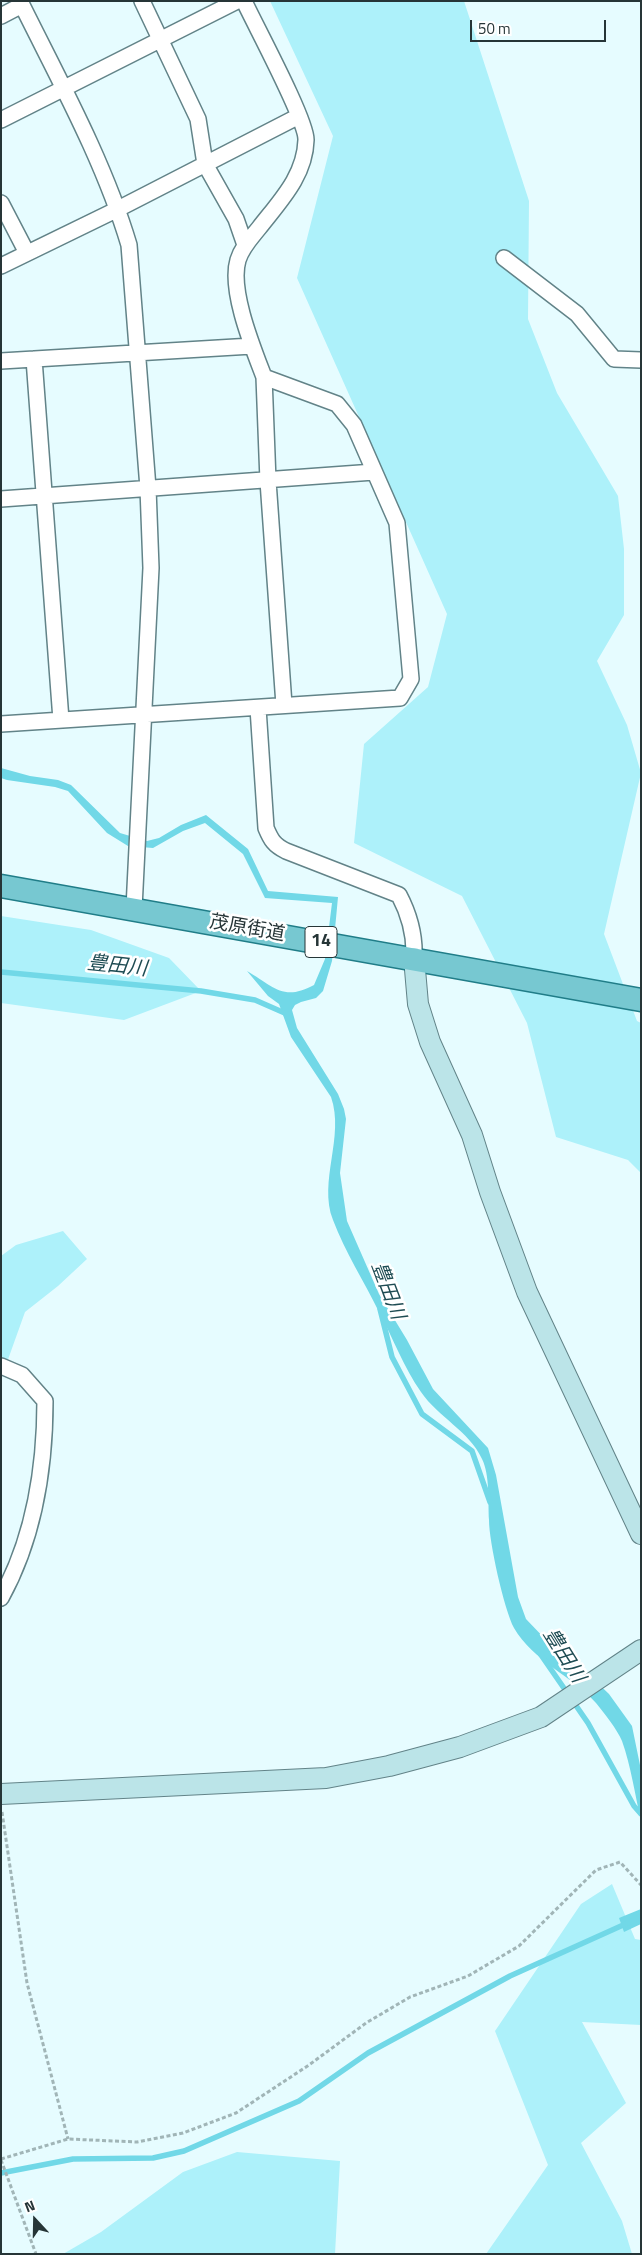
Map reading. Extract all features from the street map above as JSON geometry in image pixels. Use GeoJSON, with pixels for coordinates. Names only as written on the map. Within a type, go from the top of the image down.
{"type":"FeatureCollection","features":[{"type":"Feature","properties":{"kind":"main road","name":"茂原街道"},"geometry":{"type":"LineString","coordinates":[[1,886],[134,908],[641,1000]]}},
{"type":"Feature","properties":{"kind":"street"},"geometry":{"type":"LineString","coordinates":[[142,1],[198,119],[205,164],[236,219],[245,245]]}},
{"type":"Feature","properties":{"kind":"street"},"geometry":{"type":"LineString","coordinates":[[1,120],[237,1]]}},
{"type":"Feature","properties":{"kind":"street"},"geometry":{"type":"LineString","coordinates":[[244,1],[299,116],[307,138],[299,173],[292,187],[245,245],[238,261],[237,283],[245,327],[264,377],[268,481],[284,705]]}},
{"type":"Feature","properties":{"kind":"street"},"geometry":{"type":"LineString","coordinates":[[1,16],[21,3],[64,89],[118,209],[129,245],[148,488],[151,568],[134,908]]}},
{"type":"Feature","properties":{"kind":"street"},"geometry":{"type":"LineString","coordinates":[[1,266],[118,209],[299,116]]}},
{"type":"Feature","properties":{"kind":"street"},"geometry":{"type":"LineString","coordinates":[[1,203],[27,253]]}},
{"type":"Feature","properties":{"kind":"street"},"geometry":{"type":"LineString","coordinates":[[504,258],[577,314],[614,359],[641,360]]}},
{"type":"Feature","properties":{"kind":"street"},"geometry":{"type":"LineString","coordinates":[[1,361],[252,346]]}},
{"type":"Feature","properties":{"kind":"street"},"geometry":{"type":"LineString","coordinates":[[34,359],[61,720]]}},
{"type":"Feature","properties":{"kind":"street"},"geometry":{"type":"LineString","coordinates":[[1,724],[400,698],[411,679],[397,523],[354,425],[336,404],[264,377]]}},
{"type":"Feature","properties":{"kind":"street"},"geometry":{"type":"LineString","coordinates":[[1,499],[374,472]]}},
{"type":"Feature","properties":{"kind":"street"},"geometry":{"type":"LineString","coordinates":[[258,708],[266,828],[274,845],[399,895],[405,906],[413,938],[418,1004],[430,1042],[472,1135],[490,1192],[527,1292],[641,1534]]}},
{"type":"Feature","properties":{"kind":"street"},"geometry":{"type":"LineString","coordinates":[[1,1366],[22,1375],[46,1401],[37,1496],[29,1535],[1,1598]]}},
{"type":"Feature","properties":{"kind":"street"},"geometry":{"type":"LineString","coordinates":[[1,1794],[326,1778],[389,1766],[460,1747],[541,1717],[641,1650]]}},
{"type":"Feature","properties":{"kind":"path"},"geometry":{"type":"LineString","coordinates":[[1,1804],[27,1983],[68,2139]]}},
{"type":"Feature","properties":{"kind":"path"},"geometry":{"type":"LineString","coordinates":[[36,2254],[1,2159],[68,2139],[137,2142],[183,2133],[236,2113],[373,2018],[410,1996],[468,1976],[519,1946],[596,1870],[620,1862],[641,1885]]}},
{"type":"Feature","properties":{"kind":"shaded area"},"geometry":{"type":"Polygon","coordinates":[[[270,1],[464,1],[529,201],[528,319],[557,393],[618,496],[624,549],[624,615],[597,661],[627,725],[641,773],[604,934],[637,1021],[641,1023],[641,1173],[628,1160],[556,1137],[527,1023],[462,896],[354,843],[364,744],[428,687],[447,614],[297,278],[333,136],[270,1]]]}},
{"type":"Feature","properties":{"kind":"shaded area"},"geometry":{"type":"Polygon","coordinates":[[[1,916],[91,930],[169,958],[201,991],[124,1020],[1,1003],[1,916]]]}},
{"type":"Feature","properties":{"kind":"shaded area"},"geometry":{"type":"Polygon","coordinates":[[[63,1231],[87,1259],[58,1286],[25,1312],[1,1379],[1,1256],[16,1245],[63,1231]]]}},
{"type":"Feature","properties":{"kind":"shaded area"},"geometry":{"type":"Polygon","coordinates":[[[612,1884],[635,1939],[641,1940],[641,2025],[582,2022],[626,2103],[581,2143],[622,2221],[632,2254],[486,2254],[548,2165],[495,2031],[581,1904],[612,1884]]]}},
{"type":"Feature","properties":{"kind":"shaded area"},"geometry":{"type":"Polygon","coordinates":[[[237,2152],[340,2161],[335,2254],[63,2254],[101,2232],[183,2172],[237,2152]]]}},
{"type":"Feature","properties":{"kind":"water"},"geometry":{"type":"Polygon","coordinates":[[[1,768],[30,776],[58,780],[71,785],[120,833],[147,841],[159,838],[181,825],[206,815],[248,849],[268,891],[338,897],[332,961],[323,991],[316,998],[295,1005],[292,1010],[297,1028],[338,1094],[344,1109],[346,1119],[340,1173],[347,1221],[379,1294],[407,1340],[433,1389],[488,1448],[496,1475],[518,1597],[526,1619],[549,1643],[584,1670],[609,1694],[632,1726],[641,1770],[641,1821],[625,1751],[614,1726],[586,1693],[531,1650],[514,1628],[506,1606],[494,1559],[485,1465],[469,1440],[428,1401],[415,1383],[343,1244],[329,1205],[329,1174],[335,1128],[331,1097],[291,1037],[279,1004],[268,996],[247,971],[271,987],[286,992],[303,990],[314,985],[325,959],[332,903],[265,898],[243,854],[205,823],[183,831],[153,848],[128,846],[107,833],[68,791],[1,778],[1,768]]]}},
{"type":"Feature","properties":{"kind":"water"},"geometry":{"type":"Polygon","coordinates":[[[641,1909],[641,1924],[624,1932],[619,1918],[641,1909]]]}},
{"type":"Feature","properties":{"kind":"waterway","name":"豊田川"},"geometry":{"type":"LineString","coordinates":[[1,972],[201,991],[255,1000],[287,1014]]}},
{"type":"Feature","properties":{"kind":"waterway","name":"豊田川"},"geometry":{"type":"LineString","coordinates":[[380,1309],[392,1357],[422,1414],[472,1451],[490,1502]]}},
{"type":"Feature","properties":{"kind":"waterway","name":"豊田川"},"geometry":{"type":"LineString","coordinates":[[539,1652],[588,1723],[634,1806],[641,1814]]}},
{"type":"Feature","properties":{"kind":"waterway"},"geometry":{"type":"LineString","coordinates":[[1,2173],[73,2159],[153,2158],[184,2151],[299,2101],[368,2053],[510,1976],[641,1917]]}}]}
